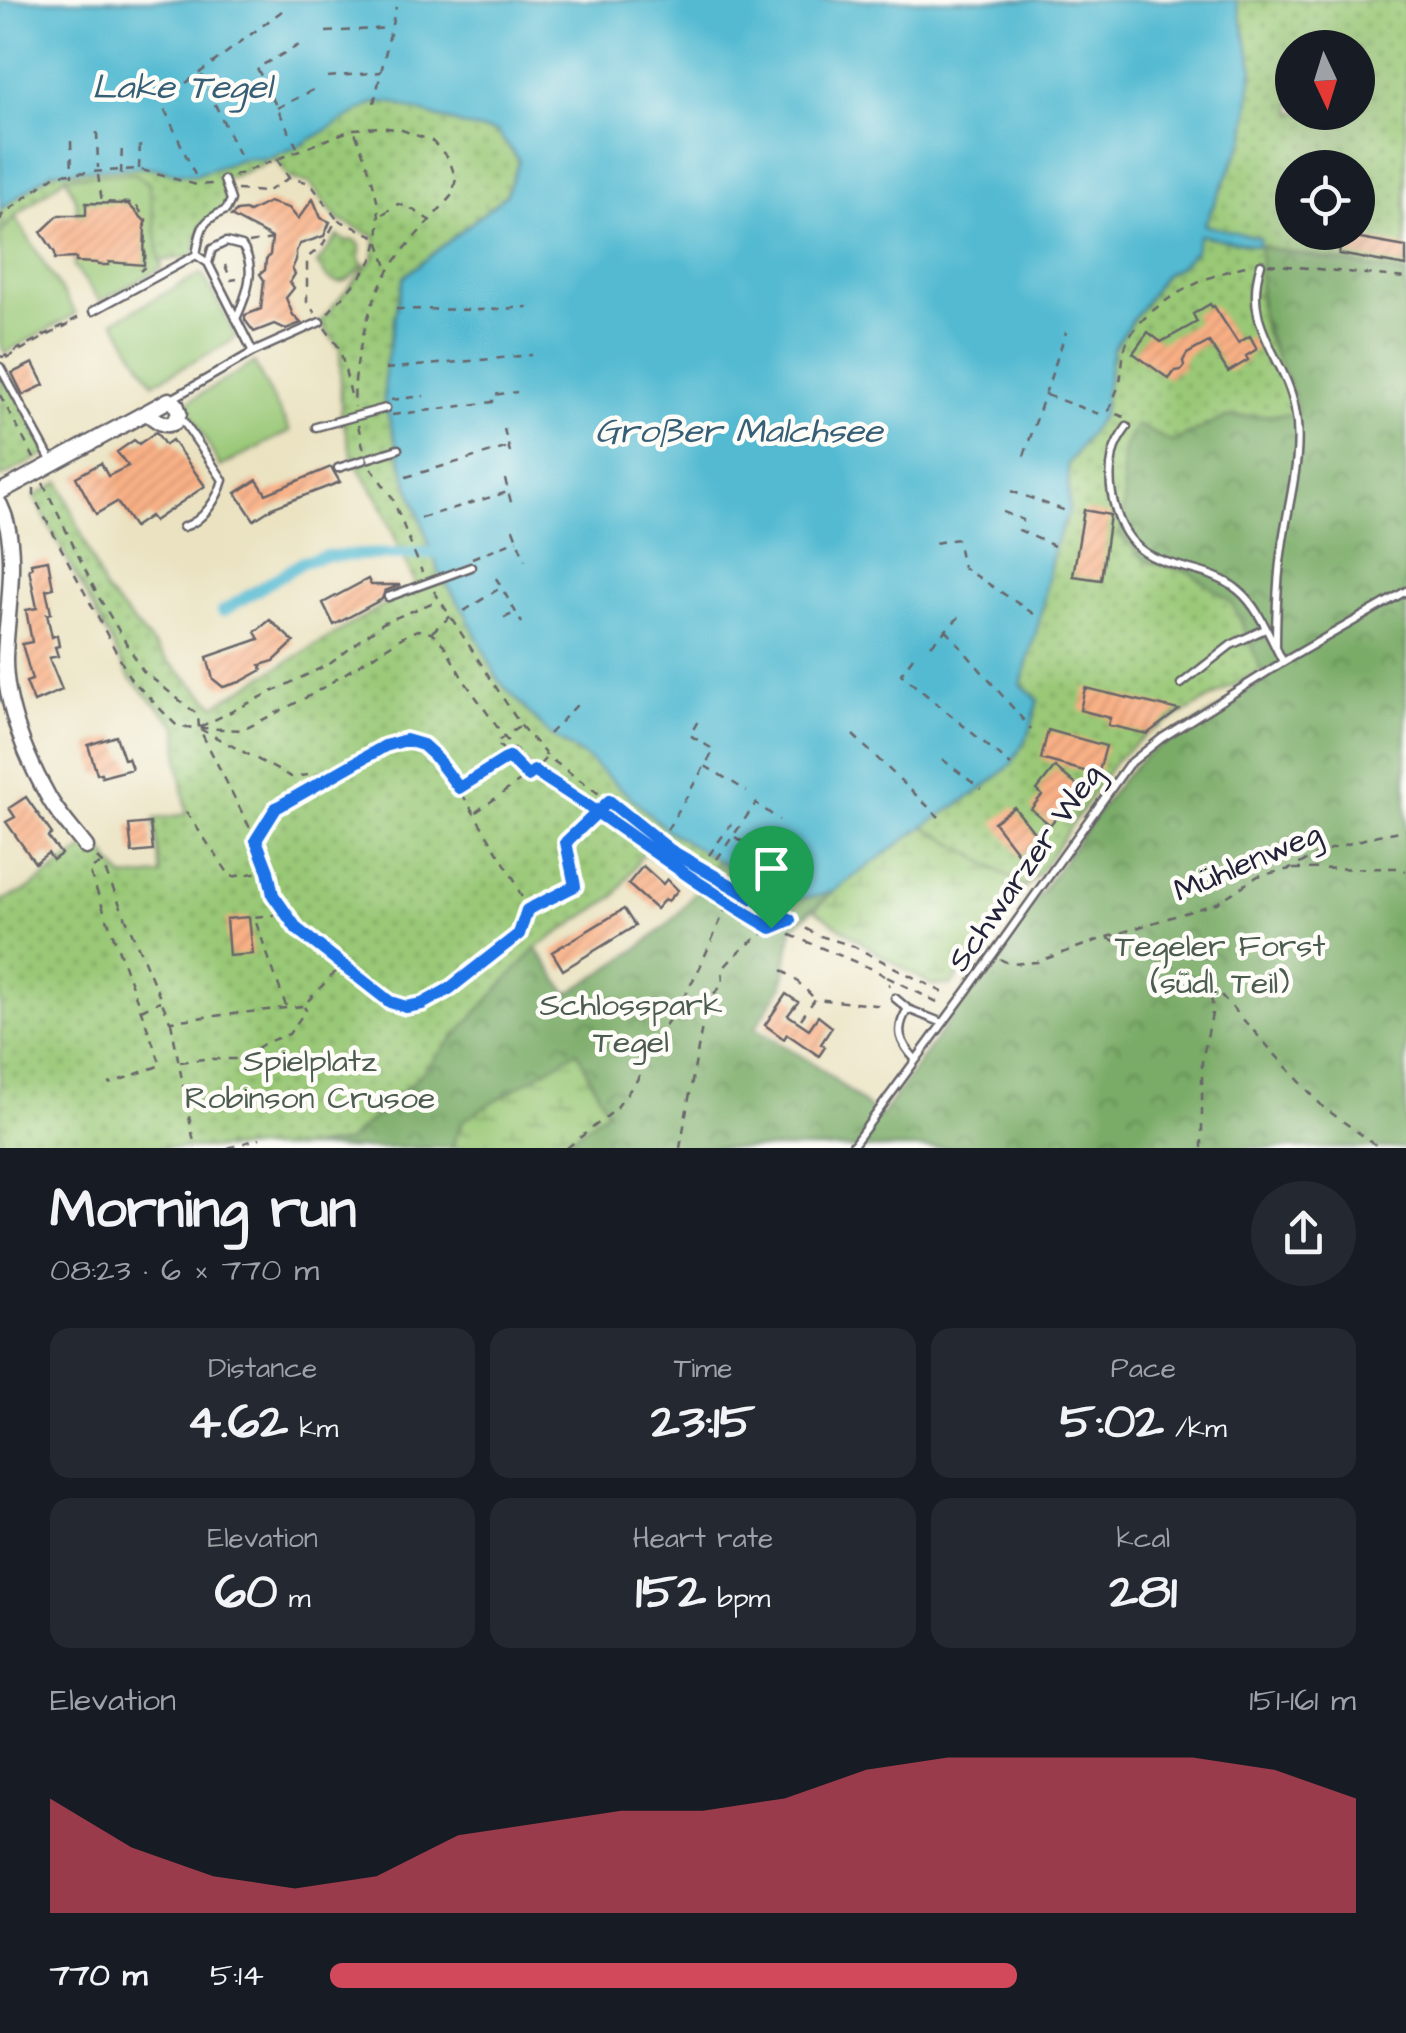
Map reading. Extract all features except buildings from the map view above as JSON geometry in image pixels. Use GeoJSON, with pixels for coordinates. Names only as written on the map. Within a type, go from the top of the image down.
{"type":"FeatureCollection","features":[{"type":"Feature","properties":{"kind":"street"},"geometry":{"type":"LineString","coordinates":[[0,492],[38,477],[53,463],[169,400],[176,404],[179,415],[167,425],[146,413]]}},
{"type":"Feature","properties":{"kind":"street"},"geometry":{"type":"LineString","coordinates":[[0,505],[11,548],[3,663],[15,720],[48,797],[86,847]]}},
{"type":"Feature","properties":{"kind":"lane"},"geometry":{"type":"LineString","coordinates":[[196,255],[201,227],[226,210],[231,200],[224,180]]}},
{"type":"Feature","properties":{"kind":"lane"},"geometry":{"type":"LineString","coordinates":[[208,263],[212,249],[221,243],[237,244],[246,252],[248,292],[236,319]]}},
{"type":"Feature","properties":{"kind":"lane"},"geometry":{"type":"LineString","coordinates":[[196,255],[208,263],[253,352]]}},
{"type":"Feature","properties":{"kind":"lane"},"geometry":{"type":"LineString","coordinates":[[92,311],[196,255]]}},
{"type":"Feature","properties":{"kind":"lane"},"geometry":{"type":"LineString","coordinates":[[1261,264],[1257,280],[1262,333],[1292,395],[1297,424],[1295,468],[1278,587],[1276,647]]}},
{"type":"Feature","properties":{"kind":"lane"},"geometry":{"type":"LineString","coordinates":[[169,400],[253,352],[320,322]]}},
{"type":"Feature","properties":{"kind":"lane"},"geometry":{"type":"LineString","coordinates":[[2,359],[53,463]]}},
{"type":"Feature","properties":{"kind":"lane"},"geometry":{"type":"LineString","coordinates":[[316,426],[386,408]]}},
{"type":"Feature","properties":{"kind":"lane"},"geometry":{"type":"LineString","coordinates":[[179,415],[223,480],[219,495],[193,524],[183,527]]}},
{"type":"Feature","properties":{"kind":"lane"},"geometry":{"type":"LineString","coordinates":[[1129,423],[1113,453],[1110,478],[1113,501],[1126,533],[1148,555],[1213,577],[1240,591],[1283,662]]}},
{"type":"Feature","properties":{"kind":"lane"},"geometry":{"type":"LineString","coordinates":[[338,468],[398,449]]}},
{"type":"Feature","properties":{"kind":"lane"},"geometry":{"type":"LineString","coordinates":[[388,597],[470,563]]}},
{"type":"Feature","properties":{"kind":"lane","name":"Schwarzer Weg"},"geometry":{"type":"LineString","coordinates":[[851,1148],[1128,764],[1162,738],[1283,662],[1406,591]]}},
{"type":"Feature","properties":{"kind":"lane"},"geometry":{"type":"LineString","coordinates":[[1181,684],[1231,646],[1265,629]]}},
{"type":"Feature","properties":{"kind":"lane"},"geometry":{"type":"LineString","coordinates":[[1263,675],[1274,674]]}},
{"type":"Feature","properties":{"kind":"lane"},"geometry":{"type":"LineString","coordinates":[[895,998],[908,1009],[943,1023]]}},
{"type":"Feature","properties":{"kind":"lane"},"geometry":{"type":"LineString","coordinates":[[908,1009],[899,1027],[900,1040],[916,1060]]}},
{"type":"Feature","properties":{"kind":"path"},"geometry":{"type":"LineString","coordinates":[[186,83],[286,8]]}},
{"type":"Feature","properties":{"kind":"path"},"geometry":{"type":"LineString","coordinates":[[374,103],[396,8]]}},
{"type":"Feature","properties":{"kind":"path"},"geometry":{"type":"LineString","coordinates":[[326,32],[391,28]]}},
{"type":"Feature","properties":{"kind":"path"},"geometry":{"type":"LineString","coordinates":[[297,147],[256,68],[303,43]]}},
{"type":"Feature","properties":{"kind":"path"},"geometry":{"type":"LineString","coordinates":[[328,77],[380,72]]}},
{"type":"Feature","properties":{"kind":"path"},"geometry":{"type":"LineString","coordinates":[[200,74],[241,159]]}},
{"type":"Feature","properties":{"kind":"path"},"geometry":{"type":"LineString","coordinates":[[277,108],[315,88]]}},
{"type":"Feature","properties":{"kind":"path"},"geometry":{"type":"LineString","coordinates":[[158,95],[195,175]]}},
{"type":"Feature","properties":{"kind":"path"},"geometry":{"type":"LineString","coordinates":[[320,322],[373,259],[381,216],[372,176],[354,130]]}},
{"type":"Feature","properties":{"kind":"path"},"geometry":{"type":"LineString","coordinates":[[0,221],[2,214],[56,174],[138,169],[196,186],[209,185],[354,130],[402,130],[432,141],[449,159],[456,179],[452,195],[388,271],[378,290],[356,364],[356,415]]}},
{"type":"Feature","properties":{"kind":"path"},"geometry":{"type":"LineString","coordinates":[[96,132],[98,168]]}},
{"type":"Feature","properties":{"kind":"path"},"geometry":{"type":"LineString","coordinates":[[71,140],[72,175]]}},
{"type":"Feature","properties":{"kind":"path"},"geometry":{"type":"LineString","coordinates":[[138,169],[140,141]]}},
{"type":"Feature","properties":{"kind":"path"},"geometry":{"type":"LineString","coordinates":[[121,172],[122,142]]}},
{"type":"Feature","properties":{"kind":"path"},"geometry":{"type":"LineString","coordinates":[[276,159],[289,178],[310,183],[337,219],[376,237],[388,271]]}},
{"type":"Feature","properties":{"kind":"path"},"geometry":{"type":"LineString","coordinates":[[98,175],[102,202],[134,204],[146,220],[144,267],[140,271]]}},
{"type":"Feature","properties":{"kind":"path"},"geometry":{"type":"LineString","coordinates":[[228,192],[266,192],[289,178]]}},
{"type":"Feature","properties":{"kind":"path"},"geometry":{"type":"LineString","coordinates":[[381,216],[398,204],[430,220]]}},
{"type":"Feature","properties":{"kind":"path"},"geometry":{"type":"LineString","coordinates":[[337,219],[322,246],[307,258],[307,302],[340,349],[365,454],[392,497],[428,583]]}},
{"type":"Feature","properties":{"kind":"path"},"geometry":{"type":"LineString","coordinates":[[248,244],[272,239]]}},
{"type":"Feature","properties":{"kind":"path"},"geometry":{"type":"LineString","coordinates":[[308,246],[317,250]]}},
{"type":"Feature","properties":{"kind":"path"},"geometry":{"type":"LineString","coordinates":[[225,264],[231,280],[235,279]]}},
{"type":"Feature","properties":{"kind":"path"},"geometry":{"type":"LineString","coordinates":[[1129,423],[1108,411],[1131,335],[1163,304],[1192,285],[1261,264],[1406,278]]}},
{"type":"Feature","properties":{"kind":"path"},"geometry":{"type":"LineString","coordinates":[[396,309],[486,310],[528,306]]}},
{"type":"Feature","properties":{"kind":"path"},"geometry":{"type":"LineString","coordinates":[[2,359],[92,311]]}},
{"type":"Feature","properties":{"kind":"path"},"geometry":{"type":"LineString","coordinates":[[1024,456],[1066,332]]}},
{"type":"Feature","properties":{"kind":"path"},"geometry":{"type":"LineString","coordinates":[[385,369],[532,355]]}},
{"type":"Feature","properties":{"kind":"path"},"geometry":{"type":"LineString","coordinates":[[386,408],[493,402],[493,395],[517,392]]}},
{"type":"Feature","properties":{"kind":"path"},"geometry":{"type":"LineString","coordinates":[[0,395],[36,459],[38,477],[98,596],[143,671],[198,715],[199,728],[256,840],[273,895],[297,929],[390,1002],[406,1007],[422,1004],[449,989],[519,934],[527,910],[514,880],[459,788],[423,745],[406,740],[385,746],[276,808],[256,840]]}},
{"type":"Feature","properties":{"kind":"path"},"geometry":{"type":"LineString","coordinates":[[1044,395],[1102,414]]}},
{"type":"Feature","properties":{"kind":"path"},"geometry":{"type":"LineString","coordinates":[[386,408],[424,396]]}},
{"type":"Feature","properties":{"kind":"path"},"geometry":{"type":"LineString","coordinates":[[504,429],[512,460]]}},
{"type":"Feature","properties":{"kind":"path"},"geometry":{"type":"LineString","coordinates":[[406,476],[508,447]]}},
{"type":"Feature","properties":{"kind":"path"},"geometry":{"type":"LineString","coordinates":[[505,479],[513,510]]}},
{"type":"Feature","properties":{"kind":"path"},"geometry":{"type":"LineString","coordinates":[[1011,491],[1068,512]]}},
{"type":"Feature","properties":{"kind":"path"},"geometry":{"type":"LineString","coordinates":[[421,518],[508,492]]}},
{"type":"Feature","properties":{"kind":"path"},"geometry":{"type":"LineString","coordinates":[[34,497],[130,678],[178,727],[243,730],[334,682],[416,630],[431,633],[444,645],[463,680],[505,738],[534,771],[771,928],[886,976],[952,1010]]}},
{"type":"Feature","properties":{"kind":"path"},"geometry":{"type":"LineString","coordinates":[[1003,512],[1022,520],[1019,530],[1054,546]]}},
{"type":"Feature","properties":{"kind":"path"},"geometry":{"type":"LineString","coordinates":[[513,529],[525,560]]}},
{"type":"Feature","properties":{"kind":"path"},"geometry":{"type":"LineString","coordinates":[[935,543],[957,539],[963,567],[1040,618]]}},
{"type":"Feature","properties":{"kind":"path"},"geometry":{"type":"LineString","coordinates":[[470,563],[517,540]]}},
{"type":"Feature","properties":{"kind":"path"},"geometry":{"type":"LineString","coordinates":[[496,578],[522,624]]}},
{"type":"Feature","properties":{"kind":"path"},"geometry":{"type":"LineString","coordinates":[[464,611],[501,587]]}},
{"type":"Feature","properties":{"kind":"path"},"geometry":{"type":"LineString","coordinates":[[199,728],[331,663],[383,623],[441,599],[521,726],[548,757],[670,850],[818,935],[853,946],[950,996]]}},
{"type":"Feature","properties":{"kind":"path"},"geometry":{"type":"LineString","coordinates":[[504,618],[516,612]]}},
{"type":"Feature","properties":{"kind":"path"},"geometry":{"type":"LineString","coordinates":[[431,633],[452,615]]}},
{"type":"Feature","properties":{"kind":"path"},"geometry":{"type":"LineString","coordinates":[[931,645],[959,617]]}},
{"type":"Feature","properties":{"kind":"path"},"geometry":{"type":"LineString","coordinates":[[946,630],[1032,729]]}},
{"type":"Feature","properties":{"kind":"path"},"geometry":{"type":"LineString","coordinates":[[913,657],[900,674],[1011,765]]}},
{"type":"Feature","properties":{"kind":"path"},"geometry":{"type":"LineString","coordinates":[[550,734],[578,704]]}},
{"type":"Feature","properties":{"kind":"path"},"geometry":{"type":"LineString","coordinates":[[667,830],[714,750],[690,735],[700,719]]}},
{"type":"Feature","properties":{"kind":"path"},"geometry":{"type":"LineString","coordinates":[[521,726],[496,742],[528,776]]}},
{"type":"Feature","properties":{"kind":"path"},"geometry":{"type":"LineString","coordinates":[[199,728],[291,777],[341,771]]}},
{"type":"Feature","properties":{"kind":"path"},"geometry":{"type":"LineString","coordinates":[[853,735],[939,817]]}},
{"type":"Feature","properties":{"kind":"path"},"geometry":{"type":"LineString","coordinates":[[459,788],[509,757]]}},
{"type":"Feature","properties":{"kind":"path"},"geometry":{"type":"LineString","coordinates":[[475,813],[548,757]]}},
{"type":"Feature","properties":{"kind":"path"},"geometry":{"type":"LineString","coordinates":[[942,758],[982,790]]}},
{"type":"Feature","properties":{"kind":"path"},"geometry":{"type":"LineString","coordinates":[[705,766],[746,792]]}},
{"type":"Feature","properties":{"kind":"path"},"geometry":{"type":"LineString","coordinates":[[527,910],[575,886],[566,842],[609,801]]}},
{"type":"Feature","properties":{"kind":"path"},"geometry":{"type":"LineString","coordinates":[[718,860],[756,804],[779,820]]}},
{"type":"Feature","properties":{"kind":"path"},"geometry":{"type":"LineString","coordinates":[[186,812],[230,877],[268,871]]}},
{"type":"Feature","properties":{"kind":"path"},"geometry":{"type":"LineString","coordinates":[[709,855],[731,824]]}},
{"type":"Feature","properties":{"kind":"path","name":"Mühlenweg"},"geometry":{"type":"LineString","coordinates":[[1001,960],[1010,964],[1037,962],[1217,903],[1258,876],[1290,869],[1324,851],[1406,830]]}},
{"type":"Feature","properties":{"kind":"path"},"geometry":{"type":"LineString","coordinates":[[733,836],[748,846]]}},
{"type":"Feature","properties":{"kind":"path"},"geometry":{"type":"LineString","coordinates":[[86,847],[102,863],[174,1026],[195,1148]]}},
{"type":"Feature","properties":{"kind":"path"},"geometry":{"type":"LineString","coordinates":[[102,863],[89,870],[161,1066],[110,1084]]}},
{"type":"Feature","properties":{"kind":"path"},"geometry":{"type":"LineString","coordinates":[[1290,869],[1406,871]]}},
{"type":"Feature","properties":{"kind":"path"},"geometry":{"type":"LineString","coordinates":[[567,1148],[615,1110],[637,1080],[656,1039],[684,997],[735,886]]}},
{"type":"Feature","properties":{"kind":"path"},"geometry":{"type":"LineString","coordinates":[[287,1008],[254,916],[289,914]]}},
{"type":"Feature","properties":{"kind":"path"},"geometry":{"type":"LineString","coordinates":[[680,1148],[707,1000],[722,988],[722,970],[734,955],[771,928],[790,920]]}},
{"type":"Feature","properties":{"kind":"path"},"geometry":{"type":"LineString","coordinates":[[1107,937],[1209,982],[1323,1107],[1380,1148]]}},
{"type":"Feature","properties":{"kind":"path"},"geometry":{"type":"LineString","coordinates":[[170,1020],[303,1006],[342,965]]}},
{"type":"Feature","properties":{"kind":"path"},"geometry":{"type":"LineString","coordinates":[[782,970],[816,1000],[884,1006]]}},
{"type":"Feature","properties":{"kind":"path"},"geometry":{"type":"LineString","coordinates":[[886,976],[895,998]]}},
{"type":"Feature","properties":{"kind":"path"},"geometry":{"type":"LineString","coordinates":[[1202,1148],[1202,1061],[1213,1009],[1209,982]]}},
{"type":"Feature","properties":{"kind":"path"},"geometry":{"type":"LineString","coordinates":[[141,1010],[162,1000]]}},
{"type":"Feature","properties":{"kind":"path"},"geometry":{"type":"LineString","coordinates":[[801,1019],[816,1000]]}},
{"type":"Feature","properties":{"kind":"path"},"geometry":{"type":"LineString","coordinates":[[180,1062],[204,1058],[239,1060],[267,1042],[290,1034],[306,1010],[303,1006]]}},
{"type":"Feature","properties":{"kind":"path"},"geometry":{"type":"LineString","coordinates":[[228,1148],[260,1138]]}},
{"type":"Feature","properties":{"kind":"green space"},"geometry":{"type":"Polygon","coordinates":[[[1236,0],[1406,0],[1406,274],[1281,250],[1375,250],[1375,150],[1275,150],[1275,249],[1260,246],[1260,307],[1263,326],[1298,414],[1226,417],[1172,442],[1136,425],[1122,458],[1124,500],[1120,535],[1146,561],[1189,572],[1230,601],[1261,670],[1147,734],[1116,760],[1026,887],[924,826],[981,790],[1011,765],[1031,729],[1021,684],[1040,618],[1054,546],[1069,512],[1068,464],[1102,415],[1113,349],[1164,275],[1180,266],[1199,235],[1258,246],[1259,238],[1204,226],[1246,136],[1253,66],[1236,0]]]}},
{"type":"Feature","properties":{"kind":"green space","name":"Spielplatz Robinson Crusoe"},"geometry":{"type":"Polygon","coordinates":[[[390,102],[468,127],[497,131],[519,161],[506,195],[404,277],[396,309],[385,369],[384,401],[439,572],[549,734],[589,760],[667,830],[717,859],[698,890],[644,852],[615,896],[536,948],[414,1081],[346,1142],[301,1148],[0,1148],[0,901],[26,891],[95,841],[124,878],[161,875],[154,819],[187,814],[178,727],[130,678],[34,497],[60,482],[105,591],[169,662],[215,705],[416,586],[379,500],[353,460],[341,413],[340,349],[320,322],[373,259],[376,237],[337,219],[310,183],[289,178],[276,159],[224,180],[231,200],[226,210],[201,227],[194,256],[160,261],[149,184],[134,173],[66,176],[0,234],[0,210],[53,171],[150,167],[195,175],[241,159],[267,158],[297,147],[374,103],[390,102]]]}},
{"type":"Feature","properties":{"kind":"green space"},"geometry":{"type":"Polygon","coordinates":[[[134,173],[149,184],[162,268],[100,301],[74,266],[77,204],[66,176],[134,173]]]}},
{"type":"Feature","properties":{"kind":"green space"},"geometry":{"type":"Polygon","coordinates":[[[15,217],[76,314],[5,353],[0,344],[0,234],[15,217]]]}},
{"type":"Feature","properties":{"kind":"green space"},"geometry":{"type":"Polygon","coordinates":[[[338,236],[360,245],[360,262],[364,265],[342,282],[332,281],[317,264],[338,236]]]}},
{"type":"Feature","properties":{"kind":"green space","name":"Tegeler Forst (südl. Teil)"},"geometry":{"type":"Polygon","coordinates":[[[1259,246],[1406,274],[1406,1148],[558,1148],[607,1111],[462,1121],[452,1148],[301,1148],[346,1142],[414,1081],[536,948],[568,994],[665,927],[717,859],[788,896],[806,898],[835,890],[792,928],[783,985],[755,1028],[819,1067],[880,1117],[1121,780],[1144,756],[1265,680],[1239,617],[1189,572],[1146,561],[1119,535],[1124,500],[1122,458],[1136,424],[1172,442],[1226,417],[1298,414],[1261,316],[1259,246]]]}},
{"type":"Feature","properties":{"kind":"green space"},"geometry":{"type":"Polygon","coordinates":[[[201,274],[236,336],[153,383],[114,321],[201,274]]]}},
{"type":"Feature","properties":{"kind":"green space"},"geometry":{"type":"Polygon","coordinates":[[[254,363],[290,431],[220,467],[186,403],[254,363]]]}},
{"type":"Feature","properties":{"kind":"green space"},"geometry":{"type":"Polygon","coordinates":[[[0,367],[48,453],[0,478],[0,367]]]}},
{"type":"Feature","properties":{"kind":"green space"},"geometry":{"type":"Polygon","coordinates":[[[924,826],[1026,887],[951,985],[932,985],[815,910],[835,890],[924,826]]]}},
{"type":"Feature","properties":{"kind":"green space"},"geometry":{"type":"Polygon","coordinates":[[[577,1051],[607,1111],[558,1148],[452,1148],[462,1121],[577,1051]]]}},
{"type":"Feature","properties":{"kind":"water","name":"Großer Malchsee"},"geometry":{"type":"Polygon","coordinates":[[[0,0],[1236,0],[1253,66],[1246,136],[1204,225],[1260,238],[1259,246],[1199,235],[1195,251],[1164,275],[1113,349],[1102,415],[1068,464],[1069,512],[1054,546],[1040,618],[1021,684],[1038,700],[1031,729],[1011,765],[835,890],[795,898],[744,876],[667,830],[589,760],[549,734],[499,681],[464,611],[439,572],[384,401],[385,369],[404,277],[506,195],[519,161],[497,132],[468,127],[390,102],[374,103],[297,147],[267,158],[241,159],[195,175],[150,167],[53,171],[0,210],[0,0]]]}},
{"type":"Feature","properties":{"kind":"waterway"},"geometry":{"type":"LineString","coordinates":[[223,611],[303,562],[325,556],[433,553]]}},
{"type":"Feature","properties":{"kind":"route"},"geometry":{"type":"LineString","coordinates":[[771,928],[728,903],[643,845],[598,813],[562,788],[534,771],[528,776],[509,757],[459,788],[423,745],[406,740],[385,746],[276,808],[256,840],[273,895],[297,929],[390,1002],[406,1007],[422,1004],[449,989],[519,934],[527,910],[575,886],[566,842],[598,813],[609,801],[670,850],[790,920],[771,928]]}},
{"type":"Feature","properties":{"kind":"water label","name":"Lake Tegel"},"geometry":{"type":"Point","coordinates":[182,86]}},
{"type":"Feature","properties":{"kind":"park label","name":"Schlosspark Tegel"},"geometry":{"type":"Point","coordinates":[631,1022]}}]}
